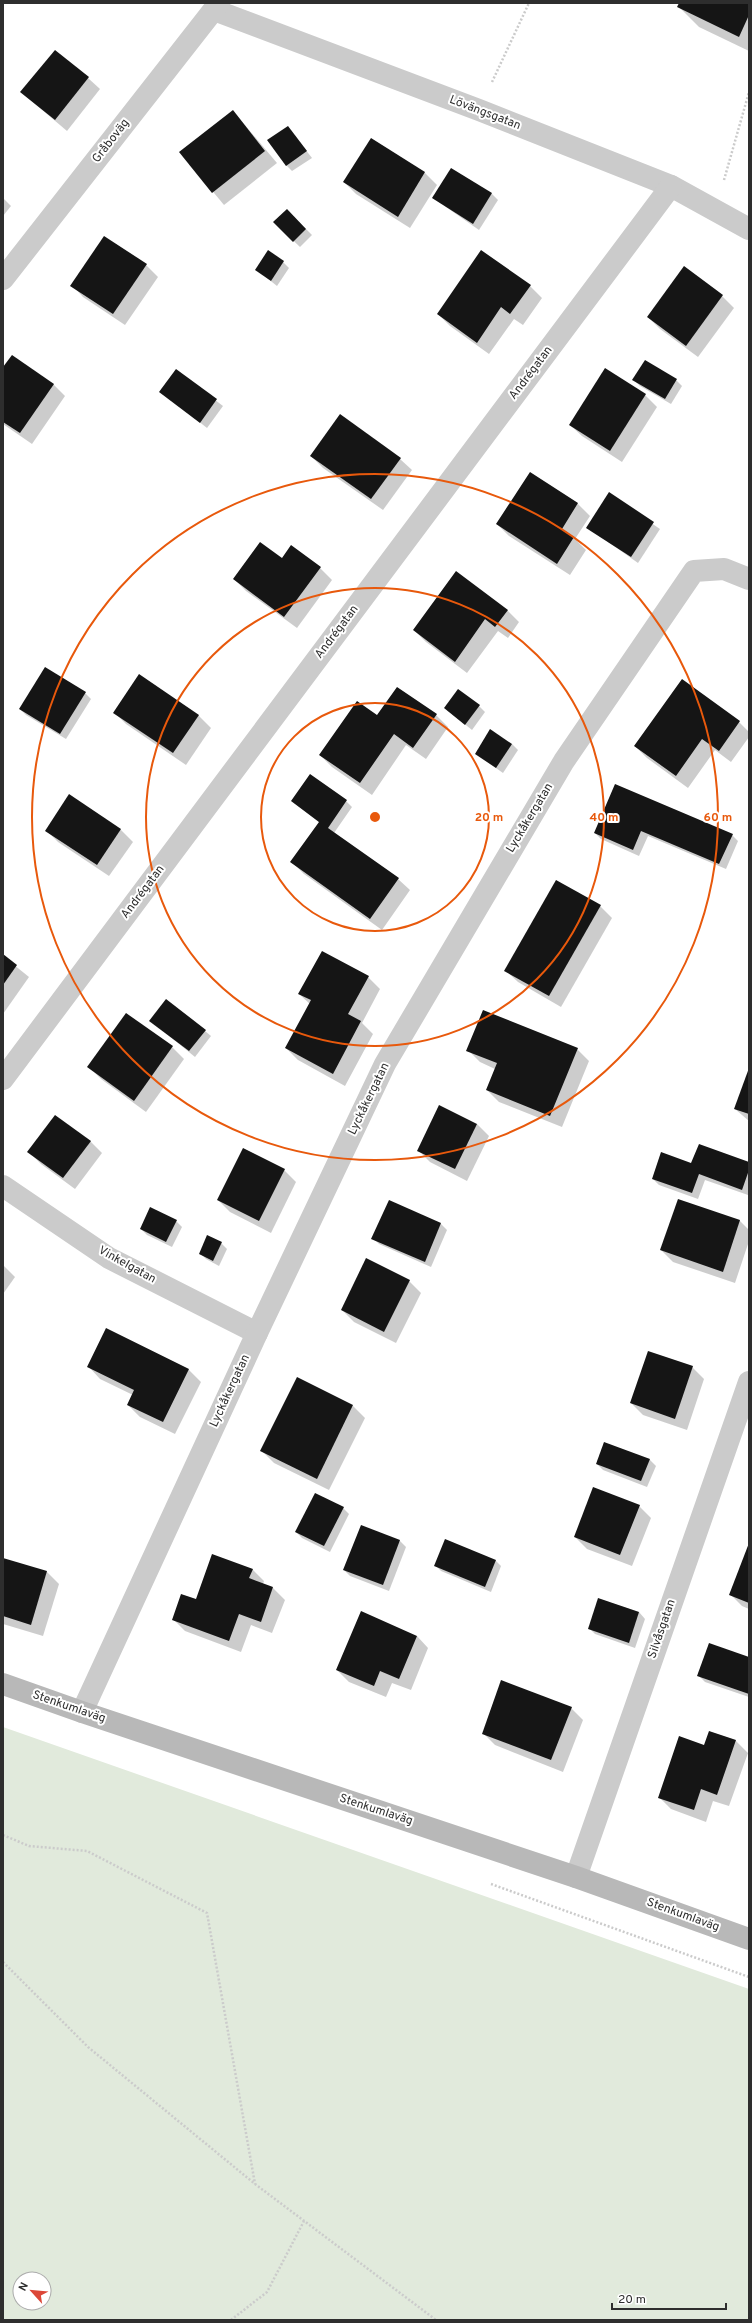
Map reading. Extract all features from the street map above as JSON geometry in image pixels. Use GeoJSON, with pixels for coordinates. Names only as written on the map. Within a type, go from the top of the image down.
{"type":"FeatureCollection","features":[{"type":"Feature","properties":{"kind":"street","name":"Lövängsgatan"},"geometry":{"type":"LineString","coordinates":[[217,6],[671,186],[749,229]]}},
{"type":"Feature","properties":{"kind":"street","name":"Gråboväg"},"geometry":{"type":"LineString","coordinates":[[3,280],[217,6]]}},
{"type":"Feature","properties":{"kind":"street","name":"Andrégatan"},"geometry":{"type":"LineString","coordinates":[[4,1075],[671,186]]}},
{"type":"Feature","properties":{"kind":"street","name":"Lyckåkergatan"},"geometry":{"type":"LineString","coordinates":[[82,1712],[257,1333],[385,1064],[564,761],[694,571],[724,569],[749,579]]}},
{"type":"Feature","properties":{"kind":"street","name":"Vinkelgatan"},"geometry":{"type":"LineString","coordinates":[[3,1186],[109,1258],[257,1333]]}},
{"type":"Feature","properties":{"kind":"street","name":"Silvåsgatan"},"geometry":{"type":"LineString","coordinates":[[576,1877],[749,1382]]}},
{"type":"Feature","properties":{"kind":"street","name":"Stenkumlaväg"},"geometry":{"type":"LineString","coordinates":[[3,1684],[82,1712],[576,1877],[749,1939]]}},
{"type":"Feature","properties":{"kind":"path"},"geometry":{"type":"LineString","coordinates":[[479,110],[529,3]]}},
{"type":"Feature","properties":{"kind":"path"},"geometry":{"type":"LineString","coordinates":[[716,211],[749,92]]}},
{"type":"Feature","properties":{"kind":"path"},"geometry":{"type":"LineString","coordinates":[[3,1835],[29,1846],[87,1851],[207,1912],[255,2184]]}},
{"type":"Feature","properties":{"kind":"path"},"geometry":{"type":"LineString","coordinates":[[3,1962],[88,2047],[255,2184],[436,2320]]}},
{"type":"Feature","properties":{"kind":"path"},"geometry":{"type":"LineString","coordinates":[[231,2320],[267,2292],[304,2221]]}},
{"type":"Feature","properties":{"kind":"shaded area"},"geometry":{"type":"Polygon","coordinates":[[[3,1727],[749,1989],[749,2320],[3,2320],[3,1727]]]}},
{"type":"Feature","properties":{"kind":"building"},"geometry":{"type":"Polygon","coordinates":[[[679,3],[749,3],[749,15],[739,37],[677,7],[679,3]]]}},
{"type":"Feature","properties":{"kind":"building"},"geometry":{"type":"Polygon","coordinates":[[[55,50],[89,77],[55,120],[20,92],[55,50]]]}},
{"type":"Feature","properties":{"kind":"building"},"geometry":{"type":"Polygon","coordinates":[[[233,110],[265,151],[212,193],[179,152],[233,110]]]}},
{"type":"Feature","properties":{"kind":"building"},"geometry":{"type":"Polygon","coordinates":[[[288,126],[307,151],[286,166],[267,140],[288,126]]]}},
{"type":"Feature","properties":{"kind":"building"},"geometry":{"type":"Polygon","coordinates":[[[371,138],[425,172],[398,217],[343,182],[371,138]]]}},
{"type":"Feature","properties":{"kind":"building"},"geometry":{"type":"Polygon","coordinates":[[[451,168],[492,193],[473,224],[432,198],[451,168]]]}},
{"type":"Feature","properties":{"kind":"building"},"geometry":{"type":"Polygon","coordinates":[[[287,209],[306,229],[293,242],[273,222],[287,209]]]}},
{"type":"Feature","properties":{"kind":"building"},"geometry":{"type":"Polygon","coordinates":[[[104,236],[147,264],[113,314],[70,286],[104,236]]]}},
{"type":"Feature","properties":{"kind":"building"},"geometry":{"type":"Polygon","coordinates":[[[268,250],[284,261],[271,281],[255,270],[268,250]]]}},
{"type":"Feature","properties":{"kind":"building"},"geometry":{"type":"Polygon","coordinates":[[[481,250],[531,285],[510,314],[501,307],[477,343],[437,314],[481,250]]]}},
{"type":"Feature","properties":{"kind":"building"},"geometry":{"type":"Polygon","coordinates":[[[684,266],[723,295],[686,346],[647,317],[684,266]]]}},
{"type":"Feature","properties":{"kind":"building"},"geometry":{"type":"Polygon","coordinates":[[[12,355],[54,384],[20,433],[3,422],[3,367],[12,355]]]}},
{"type":"Feature","properties":{"kind":"building"},"geometry":{"type":"Polygon","coordinates":[[[645,360],[677,379],[665,399],[632,380],[645,360]]]}},
{"type":"Feature","properties":{"kind":"building"},"geometry":{"type":"Polygon","coordinates":[[[605,368],[646,394],[610,451],[569,425],[605,368]]]}},
{"type":"Feature","properties":{"kind":"building"},"geometry":{"type":"Polygon","coordinates":[[[176,369],[217,399],[200,423],[159,392],[176,369]]]}},
{"type":"Feature","properties":{"kind":"building"},"geometry":{"type":"Polygon","coordinates":[[[340,414],[401,458],[371,499],[310,456],[340,414]]]}},
{"type":"Feature","properties":{"kind":"building"},"geometry":{"type":"Polygon","coordinates":[[[530,472],[578,503],[562,529],[574,537],[557,564],[496,524],[530,472]]]}},
{"type":"Feature","properties":{"kind":"building"},"geometry":{"type":"Polygon","coordinates":[[[609,492],[654,522],[631,557],[586,528],[609,492]]]}},
{"type":"Feature","properties":{"kind":"building"},"geometry":{"type":"Polygon","coordinates":[[[260,542],[282,558],[291,545],[321,567],[284,617],[233,579],[260,542]]]}},
{"type":"Feature","properties":{"kind":"building"},"geometry":{"type":"Polygon","coordinates":[[[456,571],[508,610],[495,627],[485,619],[455,662],[413,630],[456,571]]]}},
{"type":"Feature","properties":{"kind":"building"},"geometry":{"type":"Polygon","coordinates":[[[45,667],[86,692],[60,734],[19,709],[45,667]]]}},
{"type":"Feature","properties":{"kind":"building"},"geometry":{"type":"Polygon","coordinates":[[[139,674],[199,715],[173,753],[113,713],[139,674]]]}},
{"type":"Feature","properties":{"kind":"building"},"geometry":{"type":"Polygon","coordinates":[[[682,679],[740,721],[719,751],[702,739],[676,776],[634,746],[682,679]]]}},
{"type":"Feature","properties":{"kind":"building"},"geometry":{"type":"Polygon","coordinates":[[[397,687],[437,714],[413,748],[394,734],[360,783],[319,755],[357,701],[377,715],[397,687]]]}},
{"type":"Feature","properties":{"kind":"building"},"geometry":{"type":"Polygon","coordinates":[[[458,689],[480,705],[465,725],[444,708],[458,689]]]}},
{"type":"Feature","properties":{"kind":"building"},"geometry":{"type":"Polygon","coordinates":[[[490,729],[512,744],[496,768],[475,754],[490,729]]]}},
{"type":"Feature","properties":{"kind":"building"},"geometry":{"type":"Polygon","coordinates":[[[310,774],[347,800],[328,828],[399,878],[370,919],[290,862],[319,822],[291,801],[310,774]]]}},
{"type":"Feature","properties":{"kind":"building"},"geometry":{"type":"Polygon","coordinates":[[[615,784],[733,834],[719,864],[641,831],[633,850],[594,833],[615,784]]]}},
{"type":"Feature","properties":{"kind":"building"},"geometry":{"type":"Polygon","coordinates":[[[69,794],[121,829],[97,865],[45,831],[69,794]]]}},
{"type":"Feature","properties":{"kind":"building"},"geometry":{"type":"Polygon","coordinates":[[[556,880],[601,905],[549,996],[504,971],[556,880]]]}},
{"type":"Feature","properties":{"kind":"building"},"geometry":{"type":"Polygon","coordinates":[[[322,951],[369,976],[348,1014],[361,1021],[333,1074],[285,1048],[311,1000],[298,994],[322,951]]]}},
{"type":"Feature","properties":{"kind":"building"},"geometry":{"type":"Polygon","coordinates":[[[3,954],[17,965],[3,985],[3,954]]]}},
{"type":"Feature","properties":{"kind":"building"},"geometry":{"type":"Polygon","coordinates":[[[166,999],[206,1030],[189,1051],[149,1021],[166,999]]]}},
{"type":"Feature","properties":{"kind":"building"},"geometry":{"type":"Polygon","coordinates":[[[483,1010],[578,1048],[550,1116],[486,1090],[497,1063],[466,1051],[483,1010]]]}},
{"type":"Feature","properties":{"kind":"building"},"geometry":{"type":"Polygon","coordinates":[[[126,1013],[173,1046],[134,1101],[87,1067],[126,1013]]]}},
{"type":"Feature","properties":{"kind":"building"},"geometry":{"type":"Polygon","coordinates":[[[749,1068],[749,1114],[734,1109],[749,1068]]]}},
{"type":"Feature","properties":{"kind":"building"},"geometry":{"type":"Polygon","coordinates":[[[439,1105],[477,1124],[455,1169],[417,1151],[439,1105]]]}},
{"type":"Feature","properties":{"kind":"building"},"geometry":{"type":"Polygon","coordinates":[[[55,1115],[91,1141],[63,1178],[27,1152],[55,1115]]]}},
{"type":"Feature","properties":{"kind":"building"},"geometry":{"type":"Polygon","coordinates":[[[699,1144],[749,1162],[749,1170],[742,1190],[699,1174],[692,1193],[652,1179],[661,1152],[691,1163],[699,1144]]]}},
{"type":"Feature","properties":{"kind":"building"},"geometry":{"type":"Polygon","coordinates":[[[243,1148],[285,1169],[259,1221],[217,1200],[243,1148]]]}},
{"type":"Feature","properties":{"kind":"building"},"geometry":{"type":"Polygon","coordinates":[[[678,1199],[740,1220],[723,1272],[660,1250],[678,1199]]]}},
{"type":"Feature","properties":{"kind":"building"},"geometry":{"type":"Polygon","coordinates":[[[389,1200],[441,1223],[425,1262],[371,1239],[389,1200]]]}},
{"type":"Feature","properties":{"kind":"building"},"geometry":{"type":"Polygon","coordinates":[[[150,1207],[177,1220],[166,1242],[140,1229],[150,1207]]]}},
{"type":"Feature","properties":{"kind":"building"},"geometry":{"type":"Polygon","coordinates":[[[207,1235],[222,1242],[213,1261],[199,1254],[207,1235]]]}},
{"type":"Feature","properties":{"kind":"building"},"geometry":{"type":"Polygon","coordinates":[[[366,1258],[410,1280],[384,1332],[341,1310],[366,1258]]]}},
{"type":"Feature","properties":{"kind":"building"},"geometry":{"type":"Polygon","coordinates":[[[106,1328],[189,1369],[163,1422],[127,1405],[134,1390],[87,1367],[106,1328]]]}},
{"type":"Feature","properties":{"kind":"building"},"geometry":{"type":"Polygon","coordinates":[[[648,1351],[693,1366],[675,1419],[630,1403],[648,1351]]]}},
{"type":"Feature","properties":{"kind":"building"},"geometry":{"type":"Polygon","coordinates":[[[297,1377],[353,1405],[317,1479],[260,1451],[297,1377]]]}},
{"type":"Feature","properties":{"kind":"building"},"geometry":{"type":"Polygon","coordinates":[[[604,1442],[650,1459],[641,1481],[596,1464],[604,1442]]]}},
{"type":"Feature","properties":{"kind":"building"},"geometry":{"type":"Polygon","coordinates":[[[593,1487],[640,1505],[620,1555],[574,1537],[593,1487]]]}},
{"type":"Feature","properties":{"kind":"building"},"geometry":{"type":"Polygon","coordinates":[[[315,1493],[344,1507],[324,1546],[295,1532],[315,1493]]]}},
{"type":"Feature","properties":{"kind":"building"},"geometry":{"type":"Polygon","coordinates":[[[361,1525],[400,1540],[383,1585],[343,1570],[361,1525]]]}},
{"type":"Feature","properties":{"kind":"building"},"geometry":{"type":"Polygon","coordinates":[[[445,1539],[496,1560],[485,1587],[434,1566],[445,1539]]]}},
{"type":"Feature","properties":{"kind":"building"},"geometry":{"type":"Polygon","coordinates":[[[749,1543],[749,1603],[729,1595],[749,1543]]]}},
{"type":"Feature","properties":{"kind":"building"},"geometry":{"type":"Polygon","coordinates":[[[212,1554],[253,1569],[249,1578],[273,1587],[261,1622],[239,1614],[229,1641],[172,1620],[181,1594],[196,1599],[212,1554]]]}},
{"type":"Feature","properties":{"kind":"building"},"geometry":{"type":"Polygon","coordinates":[[[3,1558],[47,1571],[31,1625],[3,1616],[3,1558]]]}},
{"type":"Feature","properties":{"kind":"building"},"geometry":{"type":"Polygon","coordinates":[[[598,1598],[639,1612],[629,1643],[588,1629],[598,1598]]]}},
{"type":"Feature","properties":{"kind":"building"},"geometry":{"type":"Polygon","coordinates":[[[361,1611],[417,1636],[399,1679],[380,1671],[374,1686],[336,1670],[361,1611]]]}},
{"type":"Feature","properties":{"kind":"building"},"geometry":{"type":"Polygon","coordinates":[[[709,1643],[749,1657],[749,1694],[697,1676],[709,1643]]]}},
{"type":"Feature","properties":{"kind":"building"},"geometry":{"type":"Polygon","coordinates":[[[501,1680],[572,1707],[551,1760],[482,1734],[501,1680]]]}},
{"type":"Feature","properties":{"kind":"building"},"geometry":{"type":"Polygon","coordinates":[[[709,1731],[736,1740],[717,1795],[701,1789],[694,1810],[658,1798],[679,1736],[704,1745],[709,1731]]]}}]}
